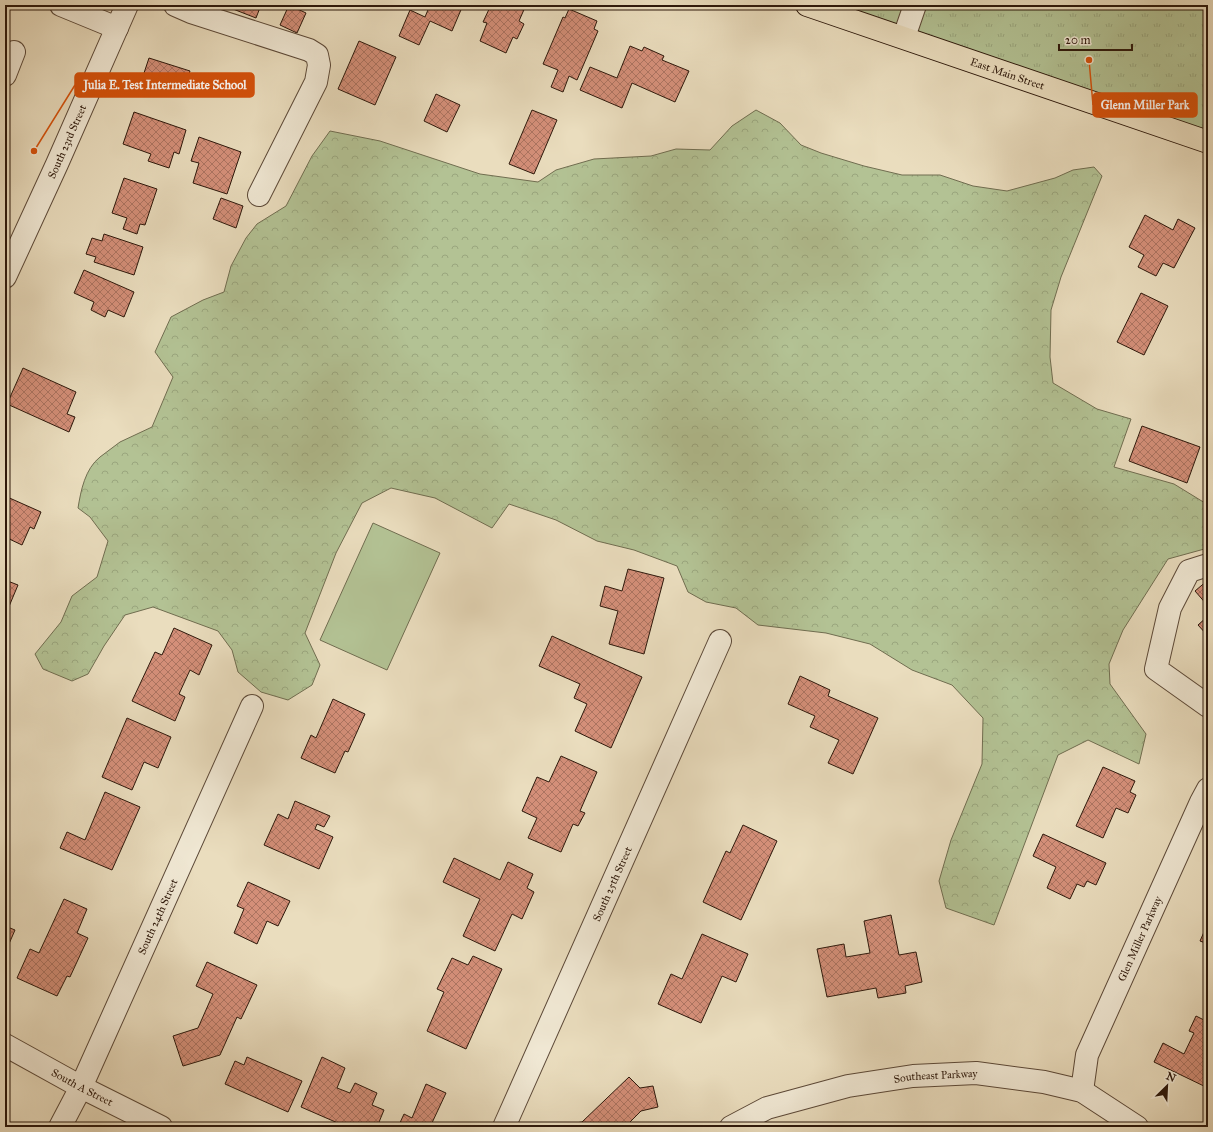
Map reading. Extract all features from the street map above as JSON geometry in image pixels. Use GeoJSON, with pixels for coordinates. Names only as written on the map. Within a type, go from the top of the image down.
{"type":"FeatureCollection","features":[{"type":"Feature","properties":{"kind":"main road","name":"East Main Street"},"geometry":{"type":"LineString","coordinates":[[807,5],[1208,142]]}},
{"type":"Feature","properties":{"kind":"street"},"geometry":{"type":"LineString","coordinates":[[61,5],[117,28]]}},
{"type":"Feature","properties":{"kind":"street","name":"South 23rd Street"},"geometry":{"type":"LineString","coordinates":[[5,277],[57,164],[127,5]]}},
{"type":"Feature","properties":{"kind":"street"},"geometry":{"type":"LineString","coordinates":[[175,5],[191,12],[309,50],[317,55],[319,65],[316,82],[259,195]]}},
{"type":"Feature","properties":{"kind":"street"},"geometry":{"type":"LineString","coordinates":[[904,37],[915,5]]}},
{"type":"Feature","properties":{"kind":"street"},"geometry":{"type":"LineString","coordinates":[[5,75],[14,52]]}},
{"type":"Feature","properties":{"kind":"street"},"geometry":{"type":"LineString","coordinates":[[1208,565],[1189,571],[1170,608],[1156,669],[1208,706]]}},
{"type":"Feature","properties":{"kind":"street","name":"South 25th Street"},"geometry":{"type":"LineString","coordinates":[[504,1127],[720,641]]}},
{"type":"Feature","properties":{"kind":"street","name":"South 24th Street"},"geometry":{"type":"LineString","coordinates":[[60,1127],[81,1088],[252,706]]}},
{"type":"Feature","properties":{"kind":"street","name":"Glen Miller Parkway"},"geometry":{"type":"LineString","coordinates":[[1082,1091],[1087,1055],[1208,789]]}},
{"type":"Feature","properties":{"kind":"street","name":"South A Street"},"geometry":{"type":"LineString","coordinates":[[5,1045],[81,1088],[161,1127]]}},
{"type":"Feature","properties":{"kind":"street","name":"Southeast Parkway"},"geometry":{"type":"LineString","coordinates":[[731,1127],[767,1108],[848,1086],[913,1076],[976,1073],[1044,1082],[1082,1091],[1137,1127]]}},
{"type":"Feature","properties":{"kind":"green space"},"geometry":{"type":"Polygon","coordinates":[[[807,5],[1208,5],[1208,142],[807,5]]]}},
{"type":"Feature","properties":{"kind":"green space"},"geometry":{"type":"Polygon","coordinates":[[[756,110],[780,123],[801,145],[821,153],[864,166],[902,175],[940,175],[973,186],[1007,191],[1055,178],[1073,170],[1094,167],[1102,176],[1061,277],[1051,310],[1050,357],[1053,383],[1097,409],[1131,419],[1114,467],[1174,484],[1208,506],[1208,548],[1168,559],[1123,630],[1109,664],[1110,684],[1146,734],[1139,764],[1088,740],[1058,755],[994,925],[946,908],[939,881],[951,840],[982,764],[983,718],[952,685],[912,670],[870,644],[826,633],[758,625],[736,608],[706,602],[688,592],[677,566],[634,550],[597,541],[556,520],[509,504],[492,528],[435,498],[391,488],[362,503],[336,553],[305,633],[320,665],[312,685],[288,700],[261,692],[238,672],[232,650],[218,631],[153,607],[125,615],[104,646],[88,674],[72,681],[43,669],[35,654],[61,622],[72,596],[97,577],[108,541],[90,517],[78,508],[82,487],[87,474],[100,457],[120,442],[152,427],[173,377],[155,352],[171,317],[203,300],[224,292],[231,266],[246,238],[257,224],[286,206],[312,156],[330,131],[380,141],[480,174],[538,182],[556,170],[594,159],[651,156],[676,149],[710,150],[732,126],[756,110]]]}},
{"type":"Feature","properties":{"kind":"green space"},"geometry":{"type":"Polygon","coordinates":[[[373,523],[440,553],[387,670],[320,640],[373,523]]]}},
{"type":"Feature","properties":{"kind":"building"},"geometry":{"type":"Polygon","coordinates":[[[235,5],[261,5],[256,18],[233,9],[235,5]]]}},
{"type":"Feature","properties":{"kind":"building"},"geometry":{"type":"Polygon","coordinates":[[[289,5],[306,13],[297,33],[280,25],[289,5]]]}},
{"type":"Feature","properties":{"kind":"building"},"geometry":{"type":"Polygon","coordinates":[[[430,5],[463,5],[452,31],[430,21],[419,45],[399,36],[410,10],[425,17],[430,5]]]}},
{"type":"Feature","properties":{"kind":"building"},"geometry":{"type":"Polygon","coordinates":[[[491,5],[526,5],[519,21],[524,24],[517,39],[513,37],[506,53],[480,41],[487,23],[483,22],[491,5]]]}},
{"type":"Feature","properties":{"kind":"building"},"geometry":{"type":"Polygon","coordinates":[[[569,9],[597,21],[594,29],[598,31],[577,80],[569,76],[563,92],[551,87],[558,70],[543,64],[563,17],[565,18],[569,9]]]}},
{"type":"Feature","properties":{"kind":"building"},"geometry":{"type":"Polygon","coordinates":[[[359,41],[396,57],[375,105],[338,89],[359,41]]]}},
{"type":"Feature","properties":{"kind":"building"},"geometry":{"type":"Polygon","coordinates":[[[630,46],[642,51],[644,47],[664,56],[662,60],[689,71],[675,102],[632,83],[622,108],[580,90],[590,67],[617,78],[630,46]]]}},
{"type":"Feature","properties":{"kind":"building"},"geometry":{"type":"Polygon","coordinates":[[[149,58],[190,71],[189,74],[200,78],[195,92],[183,88],[181,95],[151,86],[152,83],[142,79],[149,58]]]}},
{"type":"Feature","properties":{"kind":"building"},"geometry":{"type":"Polygon","coordinates":[[[436,94],[460,105],[447,132],[424,121],[436,94]]]}},
{"type":"Feature","properties":{"kind":"building"},"geometry":{"type":"Polygon","coordinates":[[[532,110],[557,120],[534,174],[509,164],[532,110]]]}},
{"type":"Feature","properties":{"kind":"building"},"geometry":{"type":"Polygon","coordinates":[[[134,112],[186,130],[179,154],[174,152],[169,168],[148,161],[151,154],[123,144],[134,112]]]}},
{"type":"Feature","properties":{"kind":"building"},"geometry":{"type":"Polygon","coordinates":[[[199,137],[241,152],[227,194],[193,183],[199,163],[191,161],[199,137]]]}},
{"type":"Feature","properties":{"kind":"building"},"geometry":{"type":"Polygon","coordinates":[[[124,178],[157,189],[145,225],[140,224],[137,234],[123,229],[127,218],[112,213],[124,178]]]}},
{"type":"Feature","properties":{"kind":"building"},"geometry":{"type":"Polygon","coordinates":[[[221,198],[243,206],[236,228],[213,219],[221,198]]]}},
{"type":"Feature","properties":{"kind":"building"},"geometry":{"type":"Polygon","coordinates":[[[1145,215],[1173,230],[1178,219],[1195,228],[1174,268],[1163,263],[1156,276],[1138,267],[1144,255],[1129,247],[1145,215]]]}},
{"type":"Feature","properties":{"kind":"building"},"geometry":{"type":"Polygon","coordinates":[[[104,234],[143,247],[134,275],[94,262],[96,257],[86,254],[92,238],[102,241],[104,234]]]}},
{"type":"Feature","properties":{"kind":"building"},"geometry":{"type":"Polygon","coordinates":[[[84,270],[134,292],[124,317],[108,310],[105,317],[91,310],[94,302],[74,293],[84,270]]]}},
{"type":"Feature","properties":{"kind":"building"},"geometry":{"type":"Polygon","coordinates":[[[1141,293],[1168,306],[1144,355],[1117,342],[1141,293]]]}},
{"type":"Feature","properties":{"kind":"building"},"geometry":{"type":"Polygon","coordinates":[[[23,368],[76,392],[67,414],[75,417],[69,432],[7,404],[23,368]]]}},
{"type":"Feature","properties":{"kind":"building"},"geometry":{"type":"Polygon","coordinates":[[[1142,426],[1200,447],[1187,483],[1129,461],[1142,426]]]}},
{"type":"Feature","properties":{"kind":"building"},"geometry":{"type":"Polygon","coordinates":[[[5,496],[41,512],[34,529],[30,527],[22,545],[5,537],[5,496]]]}},
{"type":"Feature","properties":{"kind":"building"},"geometry":{"type":"Polygon","coordinates":[[[628,569],[664,578],[644,654],[609,644],[618,611],[600,606],[605,586],[622,591],[628,569]]]}},
{"type":"Feature","properties":{"kind":"building"},"geometry":{"type":"Polygon","coordinates":[[[5,580],[18,585],[5,616],[5,580]]]}},
{"type":"Feature","properties":{"kind":"building"},"geometry":{"type":"Polygon","coordinates":[[[1208,580],[1208,606],[1195,591],[1208,580]]]}},
{"type":"Feature","properties":{"kind":"building"},"geometry":{"type":"Polygon","coordinates":[[[1208,616],[1208,636],[1198,625],[1208,616]]]}},
{"type":"Feature","properties":{"kind":"building"},"geometry":{"type":"Polygon","coordinates":[[[174,628],[212,645],[199,675],[190,670],[179,694],[185,697],[175,721],[132,701],[155,652],[162,655],[174,628]]]}},
{"type":"Feature","properties":{"kind":"building"},"geometry":{"type":"Polygon","coordinates":[[[552,636],[642,677],[611,748],[575,731],[587,704],[574,698],[580,684],[539,666],[552,636]]]}},
{"type":"Feature","properties":{"kind":"building"},"geometry":{"type":"Polygon","coordinates":[[[800,676],[830,690],[828,696],[878,718],[853,774],[828,763],[839,740],[810,727],[815,716],[788,704],[800,676]]]}},
{"type":"Feature","properties":{"kind":"building"},"geometry":{"type":"Polygon","coordinates":[[[333,699],[365,714],[348,752],[345,751],[335,773],[301,758],[311,735],[316,738],[333,699]]]}},
{"type":"Feature","properties":{"kind":"building"},"geometry":{"type":"Polygon","coordinates":[[[127,718],[171,737],[158,768],[144,762],[132,790],[102,777],[127,718]]]}},
{"type":"Feature","properties":{"kind":"building"},"geometry":{"type":"Polygon","coordinates":[[[561,756],[597,772],[580,811],[585,813],[578,826],[573,824],[561,852],[528,838],[537,818],[522,811],[537,777],[549,782],[561,756]]]}},
{"type":"Feature","properties":{"kind":"building"},"geometry":{"type":"Polygon","coordinates":[[[1103,767],[1135,781],[1130,792],[1136,795],[1128,813],[1116,808],[1103,838],[1076,826],[1103,767]]]}},
{"type":"Feature","properties":{"kind":"building"},"geometry":{"type":"Polygon","coordinates":[[[105,792],[140,807],[112,870],[60,848],[67,832],[85,840],[105,792]]]}},
{"type":"Feature","properties":{"kind":"building"},"geometry":{"type":"Polygon","coordinates":[[[295,801],[330,816],[324,827],[317,824],[315,829],[333,837],[319,869],[264,845],[278,814],[288,819],[295,801]]]}},
{"type":"Feature","properties":{"kind":"building"},"geometry":{"type":"Polygon","coordinates":[[[743,825],[777,841],[741,920],[703,902],[726,851],[730,853],[743,825]]]}},
{"type":"Feature","properties":{"kind":"building"},"geometry":{"type":"Polygon","coordinates":[[[1043,834],[1106,863],[1096,885],[1087,881],[1084,887],[1077,884],[1070,899],[1047,888],[1056,867],[1033,856],[1043,834]]]}},
{"type":"Feature","properties":{"kind":"building"},"geometry":{"type":"Polygon","coordinates":[[[454,858],[500,880],[508,862],[533,874],[527,888],[534,892],[522,919],[512,914],[495,951],[463,936],[480,899],[443,882],[454,858]]]}},
{"type":"Feature","properties":{"kind":"building"},"geometry":{"type":"Polygon","coordinates":[[[248,882],[290,901],[278,926],[267,921],[257,944],[234,933],[244,909],[237,906],[248,882]]]}},
{"type":"Feature","properties":{"kind":"building"},"geometry":{"type":"Polygon","coordinates":[[[64,899],[87,909],[77,933],[88,938],[70,977],[67,976],[57,996],[17,978],[30,949],[39,953],[64,899]]]}},
{"type":"Feature","properties":{"kind":"building"},"geometry":{"type":"Polygon","coordinates":[[[891,915],[899,955],[916,952],[922,982],[905,986],[906,993],[878,998],[876,988],[827,997],[817,949],[844,944],[846,957],[870,953],[864,921],[891,915]]]}},
{"type":"Feature","properties":{"kind":"building"},"geometry":{"type":"Polygon","coordinates":[[[1208,923],[1208,944],[1200,941],[1208,923]]]}},
{"type":"Feature","properties":{"kind":"building"},"geometry":{"type":"Polygon","coordinates":[[[5,926],[15,930],[5,953],[5,926]]]}},
{"type":"Feature","properties":{"kind":"building"},"geometry":{"type":"Polygon","coordinates":[[[702,934],[748,954],[736,982],[722,976],[701,1023],[658,1004],[671,974],[682,979],[702,934]]]}},
{"type":"Feature","properties":{"kind":"building"},"geometry":{"type":"Polygon","coordinates":[[[473,956],[502,969],[466,1049],[427,1031],[444,992],[437,989],[452,958],[468,965],[473,956]]]}},
{"type":"Feature","properties":{"kind":"building"},"geometry":{"type":"Polygon","coordinates":[[[207,962],[257,985],[241,1019],[237,1017],[220,1055],[183,1066],[173,1036],[198,1028],[213,994],[196,986],[207,962]]]}},
{"type":"Feature","properties":{"kind":"building"},"geometry":{"type":"Polygon","coordinates":[[[1196,1016],[1208,1022],[1208,1088],[1154,1062],[1163,1043],[1184,1054],[1194,1033],[1189,1031],[1196,1016]]]}},
{"type":"Feature","properties":{"kind":"building"},"geometry":{"type":"Polygon","coordinates":[[[247,1057],[302,1081],[288,1112],[225,1084],[235,1061],[244,1065],[247,1057]]]}},
{"type":"Feature","properties":{"kind":"building"},"geometry":{"type":"Polygon","coordinates":[[[322,1057],[345,1068],[337,1088],[350,1093],[355,1083],[377,1093],[372,1105],[384,1110],[377,1127],[347,1127],[301,1107],[322,1057]]]}},
{"type":"Feature","properties":{"kind":"building"},"geometry":{"type":"Polygon","coordinates":[[[629,1077],[640,1088],[653,1086],[658,1107],[641,1111],[625,1127],[569,1127],[568,1124],[582,1122],[629,1077]]]}},
{"type":"Feature","properties":{"kind":"building"},"geometry":{"type":"Polygon","coordinates":[[[426,1084],[446,1093],[431,1125],[435,1127],[398,1127],[404,1114],[412,1118],[426,1084]]]}},
{"type":"Feature","properties":{"kind":"place","name":"Glenn Miller Park"},"geometry":{"type":"Point","coordinates":[1089,60]}},
{"type":"Feature","properties":{"kind":"place","name":"Julia E. Test Intermediate School"},"geometry":{"type":"Point","coordinates":[34,151]}}]}
